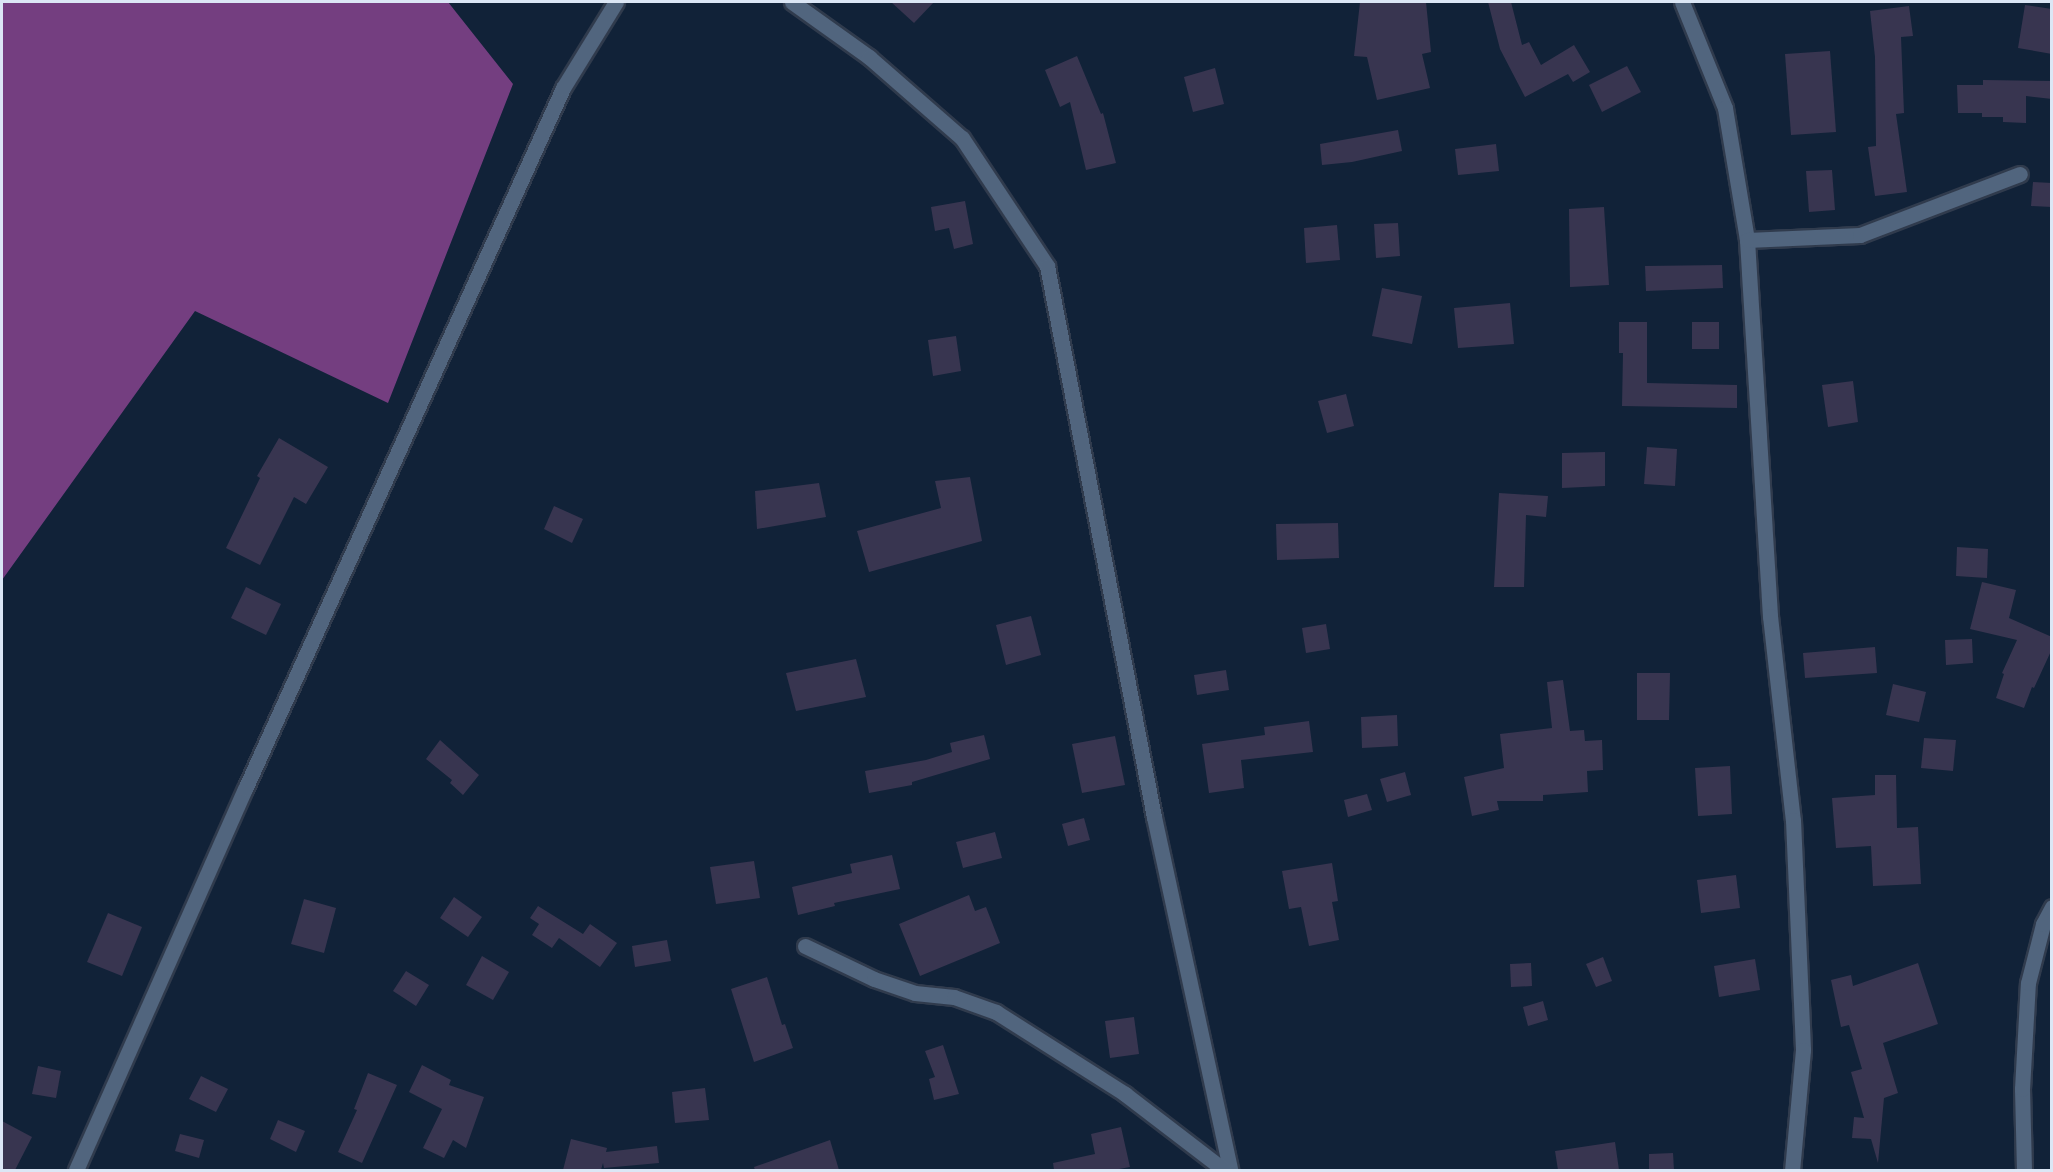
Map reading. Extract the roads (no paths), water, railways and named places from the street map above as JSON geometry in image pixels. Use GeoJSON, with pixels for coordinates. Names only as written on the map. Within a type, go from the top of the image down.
{"type":"FeatureCollection","features":[{"type":"Feature","properties":{"kind":"street"},"geometry":{"type":"LineString","coordinates":[[76,1170],[250,778],[563,88],[616,2]]}},
{"type":"Feature","properties":{"kind":"street"},"geometry":{"type":"LineString","coordinates":[[792,2],[869,57],[962,138],[1047,266],[1154,817],[1230,1170]]}},
{"type":"Feature","properties":{"kind":"street"},"geometry":{"type":"LineString","coordinates":[[1682,2],[1725,108],[1747,240],[1770,616],[1793,820],[1803,1050],[1792,1170]]}},
{"type":"Feature","properties":{"kind":"street"},"geometry":{"type":"LineString","coordinates":[[1747,240],[1860,235],[2020,174]]}},
{"type":"Feature","properties":{"kind":"street"},"geometry":{"type":"LineString","coordinates":[[2024,1170],[2022,1089],[2028,983],[2043,924],[2052,907]]}},
{"type":"Feature","properties":{"kind":"street"},"geometry":{"type":"LineString","coordinates":[[805,946],[874,979],[915,993],[954,996],[996,1012],[1125,1094],[1224,1170]]}}]}
